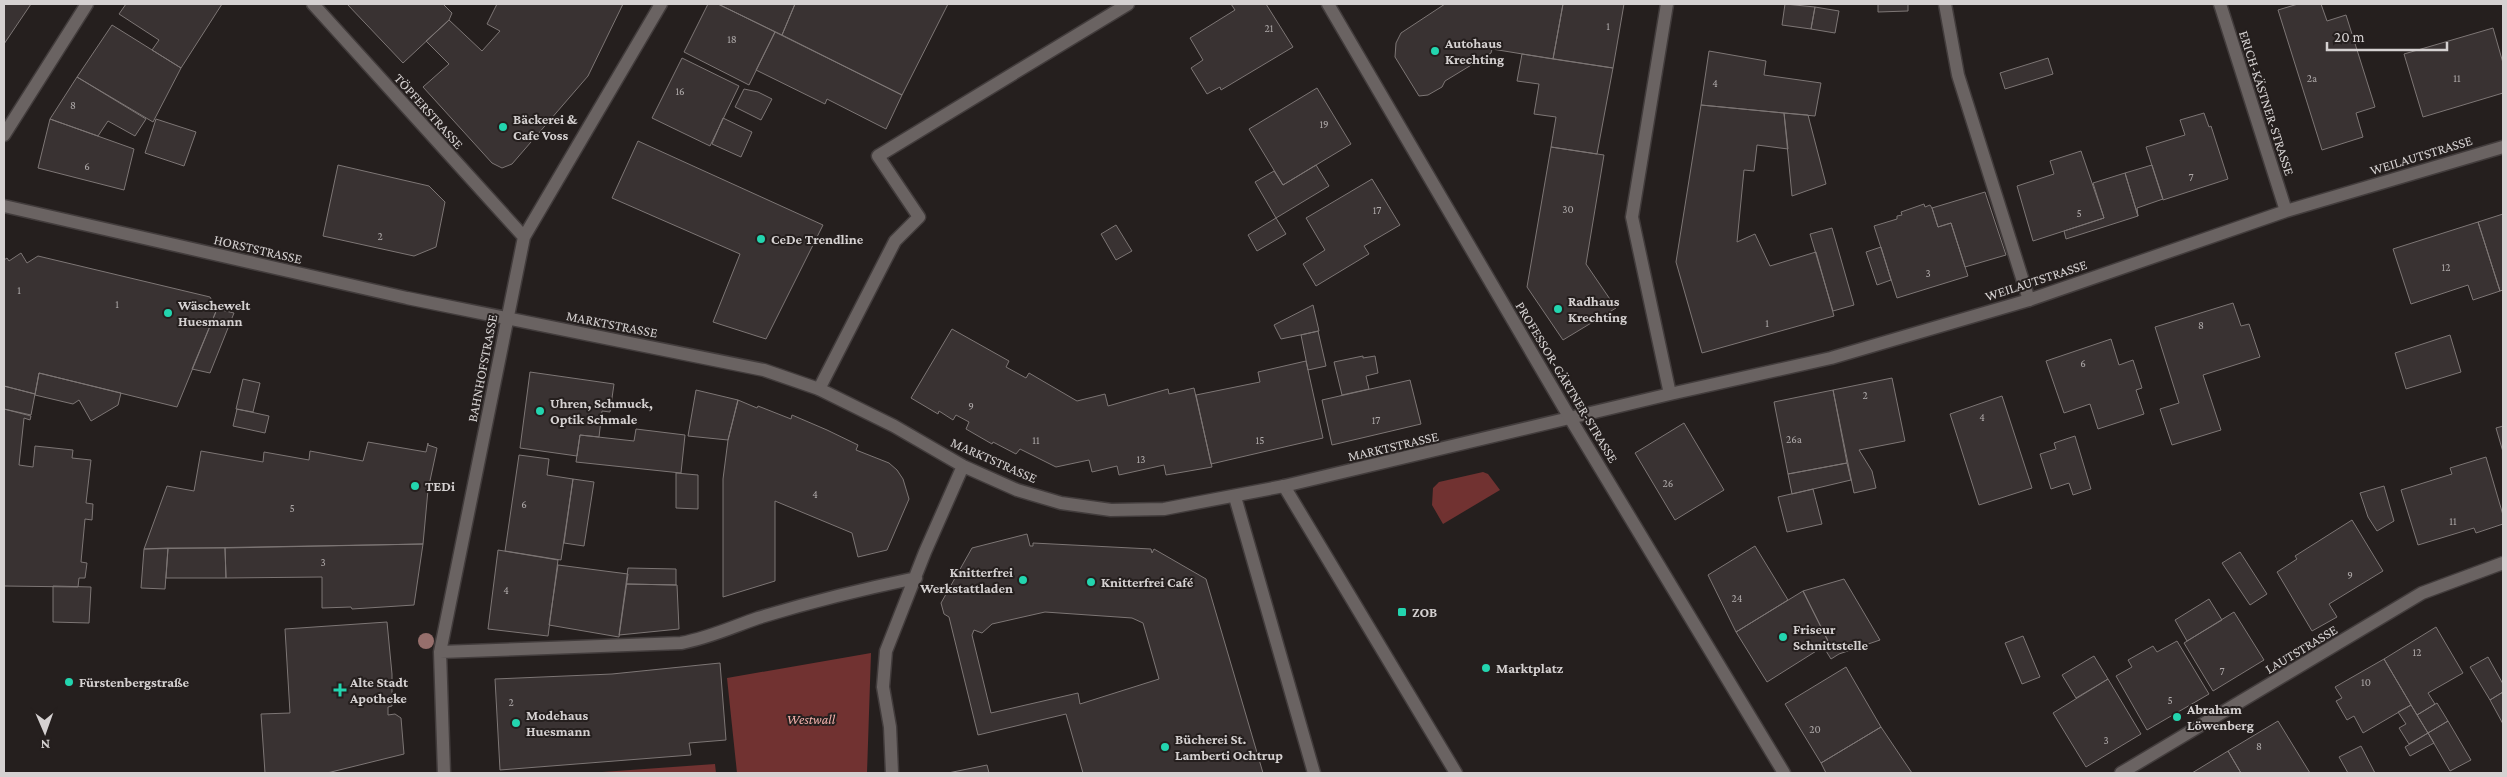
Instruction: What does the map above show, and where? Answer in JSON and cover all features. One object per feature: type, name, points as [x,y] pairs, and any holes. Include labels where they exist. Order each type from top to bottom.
[{"type":"street","points":[[4,135],[87,4]]},
{"type":"street","name":"TÖPFERSTRASSE","points":[[313,4],[404,107],[524,236]]},
{"type":"street","name":"BAHNHOFSTRASSE","points":[[444,773],[440,652],[524,236],[661,4]]},
{"type":"street","points":[[819,389],[895,241],[919,217],[878,156],[1128,4]]},
{"type":"street","name":"PROFESSOR-GÄRTNER-STRASSE","points":[[1328,4],[1570,418],[1784,773]]},
{"type":"street","points":[[1667,4],[1632,217],[1670,394]]},
{"type":"street","points":[[1945,4],[1958,75],[2028,300]]},
{"type":"street","name":"ERICH-KÄSTNER-STRASSE","points":[[2220,4],[2286,211]]},
{"type":"street","name":"WEILAUTSTRASSE","points":[[1570,418],[1831,358],[2028,300],[2286,211],[2503,146]]},
{"type":"street","name":"HORSTSTRASSE","points":[[4,206],[507,319]]},
{"type":"street","name":"MARKTSTRASSE","points":[[507,319],[764,370],[819,389],[894,426],[963,466],[1017,490],[1061,503],[1111,510],[1164,509],[1235,497],[1570,418]]},
{"type":"street","points":[[892,773],[890,727],[883,686],[886,651],[916,578],[924,552],[963,466]]},
{"type":"street","points":[[1284,486],[1456,773]]},
{"type":"street","points":[[1235,497],[1314,773]]},
{"type":"street","name":"LAUTSTRASSE","points":[[2121,773],[2422,593],[2503,563]]},
{"type":"street","points":[[440,652],[681,643],[704,639],[757,619],[847,593],[916,578]]},
{"type":"green space","points":[[1483,472],[1488,474],[1500,490],[1443,524],[1432,505],[1433,488],[1439,482]]},
{"type":"green space","name":"Westwall","points":[[871,653],[867,773],[737,773],[727,678]]},
{"type":"green space","points":[[715,764],[716,773],[588,773]]},
{"type":"building","points":[[4,4],[31,4],[4,44]]},
{"type":"building","points":[[126,4],[222,4],[181,68],[152,50],[159,40],[119,14]]},
{"type":"building","points":[[347,4],[443,4],[452,13],[449,20],[403,63]]},
{"type":"building","points":[[497,4],[623,4],[588,76],[512,164],[502,168],[492,163],[423,87],[449,64],[426,41],[449,20],[482,51],[500,31],[487,24]]},
{"type":"building","points":[[708,4],[718,4],[775,32],[749,85],[684,52]]},
{"type":"building","points":[[718,4],[795,4],[782,35]]},
{"type":"building","points":[[795,4],[948,4],[902,95],[782,35]]},
{"type":"building","points":[[1231,4],[1266,4],[1293,47],[1221,90],[1220,87],[1207,94],[1191,68],[1203,60],[1190,38],[1235,10]]},
{"type":"building","points":[[1445,4],[1563,4],[1553,59],[1492,49],[1491,53],[1445,81],[1442,87],[1428,95],[1419,96],[1395,57],[1396,43],[1401,33]]},
{"type":"building","points":[[1563,4],[1624,4],[1613,68],[1553,59]]},
{"type":"building","points":[[1785,4],[1815,7],[1811,29],[1782,25]]},
{"type":"building","points":[[1878,4],[1908,4],[1908,11],[1878,12]]},
{"type":"building","points":[[2298,4],[2321,4],[2327,21],[2346,15],[2375,107],[2356,113],[2363,137],[2322,150],[2278,10]]},
{"type":"building","points":[[1815,7],[1839,11],[1835,33],[1811,29]]},
{"type":"building","points":[[112,25],[181,68],[153,122],[77,77]]},
{"type":"building","points":[[2493,28],[2503,63],[2503,93],[2423,117],[2404,54]]},
{"type":"building","points":[[775,32],[902,95],[886,129],[827,99],[825,104],[756,70]]},
{"type":"building","points":[[1709,51],[1766,61],[1764,75],[1821,83],[1815,116],[1701,105]]},
{"type":"building","points":[[1522,54],[1613,68],[1597,154],[1551,147],[1556,117],[1534,114],[1539,84],[1517,81]]},
{"type":"building","points":[[682,58],[739,86],[710,146],[652,118]]},
{"type":"building","points":[[2048,58],[2053,74],[2005,89],[2000,73]]},
{"type":"building","points":[[77,77],[146,119],[135,136],[108,121],[98,136],[50,119]]},
{"type":"building","points":[[1317,88],[1351,144],[1283,185],[1249,129]]},
{"type":"building","points":[[744,89],[758,92],[772,99],[761,120],[735,107]]},
{"type":"building","points":[[1701,105],[1784,113],[1788,149],[1757,145],[1754,171],[1744,170],[1737,242],[1755,234],[1770,266],[1816,252],[1834,316],[1702,353],[1676,262]]},
{"type":"building","points":[[1784,113],[1808,115],[1826,184],[1792,196]]},
{"type":"building","points":[[2204,113],[2209,127],[2211,126],[2228,179],[2163,200],[2146,147],[2185,135],[2180,120]]},
{"type":"building","points":[[723,118],[752,132],[741,157],[712,144]]},
{"type":"building","points":[[50,119],[134,149],[124,190],[38,168]]},
{"type":"building","points":[[156,119],[196,132],[184,166],[145,153]]},
{"type":"building","name":"CeDe Trendline","points":[[638,141],[823,225],[766,339],[713,322],[740,254],[612,198]]},
{"type":"building","points":[[1551,147],[1604,155],[1586,264],[1616,308],[1563,340],[1527,287]]},
{"type":"building","points":[[2081,151],[2104,218],[2033,241],[2017,186],[2054,174],[2050,161]]},
{"type":"building","points":[[338,165],[429,186],[445,202],[436,247],[414,256],[323,236]]},
{"type":"building","points":[[1316,165],[1329,186],[1276,218],[1255,182],[1274,171],[1283,185]]},
{"type":"building","points":[[2152,165],[2163,199],[2137,208],[2138,216],[2125,173]]},
{"type":"building","points":[[2125,173],[2138,216],[2066,239],[2064,231],[2104,218],[2093,183]]},
{"type":"building","points":[[1372,179],[1400,225],[1364,246],[1369,254],[1316,286],[1303,264],[1325,250],[1306,218]]},
{"type":"building","points":[[1985,192],[2006,255],[1965,267],[1951,223],[1938,227],[1932,208]]},
{"type":"building","points":[[1924,204],[1925,207],[1930,205],[1932,208],[1938,227],[1951,223],[1968,276],[1897,298],[1874,226],[1897,219],[1897,216],[1902,215],[1901,212]]},
{"type":"building","points":[[2503,214],[2503,290],[2500,291],[2478,222]]},
{"type":"building","points":[[1276,218],[1286,234],[1257,251],[1248,235]]},
{"type":"building","points":[[2478,222],[2500,291],[2473,300],[2468,285],[2411,304],[2393,249]]},
{"type":"building","points":[[1116,225],[1132,251],[1116,260],[1101,234]]},
{"type":"building","points":[[1832,228],[1854,305],[1833,311],[1810,234]]},
{"type":"building","points":[[1881,247],[1891,280],[1877,285],[1866,252]]},
{"type":"building","points":[[21,253],[27,263],[38,256],[210,297],[217,309],[177,407],[39,373],[35,394],[4,386],[4,260],[7,258],[9,261]]},
{"type":"building","points":[[2233,303],[2241,326],[2249,324],[2260,357],[2203,375],[2221,430],[2172,445],[2160,409],[2179,403],[2155,327]]},
{"type":"building","points":[[1313,305],[1319,331],[1281,339],[1274,325]]},
{"type":"building","points":[[217,309],[234,313],[210,373],[192,369]]},
{"type":"building","points":[[952,329],[1009,361],[1006,367],[1026,378],[1029,373],[1077,401],[1105,394],[1108,406],[1168,389],[1169,394],[1194,388],[1212,467],[1166,475],[1164,465],[1119,475],[1117,466],[1092,472],[1089,460],[1056,467],[1020,449],[1016,454],[993,442],[992,444],[966,429],[969,422],[956,415],[953,420],[939,411],[938,414],[911,398]]},
{"type":"building","points":[[1318,331],[1326,366],[1308,370],[1301,335]]},
{"type":"building","points":[[2450,335],[2461,372],[2406,389],[2395,353]]},
{"type":"building","points":[[2111,339],[2119,365],[2133,360],[2142,388],[2136,390],[2144,414],[2098,429],[2090,404],[2064,413],[2046,361]]},
{"type":"building","points":[[1363,356],[1363,358],[1375,356],[1378,373],[1366,376],[1369,389],[1342,395],[1334,362]]},
{"type":"building","points":[[1306,361],[1323,438],[1211,464],[1196,395],[1260,382],[1258,372]]},
{"type":"building","points":[[530,372],[614,384],[610,412],[602,411],[599,437],[580,435],[577,456],[520,448]]},
{"type":"building","points":[[39,373],[121,393],[118,405],[91,421],[79,400],[73,404],[35,395]]},
{"type":"building","points":[[1892,378],[1905,441],[1859,450],[1872,471],[1876,488],[1854,493],[1833,390]]},
{"type":"building","points":[[243,379],[260,383],[253,412],[236,409]]},
{"type":"building","points":[[1410,380],[1421,424],[1332,445],[1322,400]]},
{"type":"building","points":[[4,386],[35,394],[31,415],[4,409]]},
{"type":"building","points":[[696,390],[738,400],[728,440],[688,436]]},
{"type":"building","points":[[1833,390],[1847,463],[1788,474],[1774,402]]},
{"type":"building","points":[[2002,396],[2032,488],[1979,505],[1950,414]]},
{"type":"building","points":[[738,400],[791,419],[792,415],[827,430],[858,445],[856,450],[889,463],[897,470],[903,479],[909,499],[887,550],[858,557],[852,533],[775,501],[775,581],[723,597],[723,479],[728,440]]},
{"type":"building","points":[[4,409],[31,416],[30,420],[24,418],[19,465],[33,467],[35,446],[73,450],[72,458],[91,460],[86,503],[93,504],[92,520],[85,519],[81,562],[87,563],[85,578],[79,578],[78,587],[4,586]]},
{"type":"building","points":[[237,409],[269,416],[265,433],[233,426]]},
{"type":"building","points":[[1684,423],[1724,490],[1675,520],[1635,453]]},
{"type":"building","points":[[2503,426],[2503,452],[2496,428]]},
{"type":"building","points":[[636,429],[685,435],[681,473],[576,462],[580,435],[634,441]]},
{"type":"building","points":[[2075,436],[2091,489],[2073,495],[2069,483],[2051,489],[2040,454],[2056,449],[2054,443]]},
{"type":"building","points":[[368,442],[426,452],[428,443],[428,445],[437,448],[428,490],[423,544],[144,549],[167,486],[194,491],[201,451],[263,462],[264,452],[309,460],[310,451],[363,461]]},
{"type":"building","points":[[519,455],[549,459],[547,475],[573,479],[561,560],[505,551]]},
{"type":"building","points":[[2486,457],[2503,515],[2503,524],[2476,533],[2474,528],[2418,545],[2401,490],[2452,474],[2450,468]]},
{"type":"building","points":[[1847,463],[1851,480],[1792,494],[1788,474]]},
{"type":"building","points":[[676,473],[698,475],[698,509],[676,508]]},
{"type":"building","points":[[573,479],[594,482],[584,546],[564,543]]},
{"type":"building","points":[[2384,486],[2394,521],[2377,531],[2368,517],[2360,493]]},
{"type":"building","points":[[1813,489],[1822,524],[1787,532],[1778,497]]},
{"type":"building","points":[[2352,520],[2383,571],[2329,604],[2337,617],[2312,631],[2277,572],[2297,559],[2295,556]]},
{"type":"building","points":[[1027,534],[1030,546],[1033,546],[1033,543],[1151,549],[1152,553],[1154,549],[1206,579],[1263,773],[1083,773],[1066,714],[978,735],[949,617],[944,614],[941,603],[972,548]],"holes":[[[1045,612],[1132,618],[1143,623],[1159,679],[1080,704],[1078,693],[991,713],[972,635],[974,630],[982,633],[992,624]]]},
{"type":"building","points":[[423,544],[414,605],[352,609],[351,607],[322,608],[322,577],[226,578],[225,548]]},
{"type":"building","points":[[1755,546],[1788,600],[1736,632],[1708,575]]},
{"type":"building","points":[[168,548],[225,548],[226,578],[166,578]]},
{"type":"building","points":[[168,548],[165,589],[141,588],[144,549]]},
{"type":"building","points":[[498,550],[558,560],[548,636],[488,629]]},
{"type":"building","points":[[2240,552],[2267,594],[2250,605],[2222,563]]},
{"type":"building","points":[[558,565],[628,574],[619,637],[549,625]]},
{"type":"building","points":[[628,568],[676,569],[676,585],[626,584]]},
{"type":"building","points":[[1844,579],[1880,640],[1839,654],[1831,659],[1823,646],[1829,643],[1803,591]]},
{"type":"building","points":[[626,584],[677,585],[679,629],[619,635]]},
{"type":"building","points":[[53,586],[91,587],[89,623],[53,622]]},
{"type":"building","name":"Friseur Schnittstelle","points":[[1803,591],[1829,643],[1767,682],[1736,632]]},
{"type":"building","points":[[2209,599],[2222,620],[2187,641],[2175,620]]},
{"type":"building","points":[[2234,612],[2264,660],[2213,691],[2184,643]]},
{"type":"building","name":"Alte Stadt Apotheke","points":[[387,622],[392,674],[392,706],[388,707],[388,715],[395,714],[401,718],[404,754],[327,773],[265,773],[261,714],[290,713],[285,629]]},
{"type":"building","points":[[2436,627],[2463,673],[2428,693],[2435,704],[2417,715],[2384,659]]},
{"type":"building","points":[[2023,636],[2040,677],[2022,684],[2005,643]]},
{"type":"building","points":[[2177,641],[2209,694],[2147,730],[2116,676],[2132,667],[2128,660],[2153,646],[2157,652]]},
{"type":"building","points":[[2094,656],[2108,679],[2076,698],[2062,675]]},
{"type":"building","points":[[2488,657],[2503,684],[2503,692],[2490,700],[2470,667]]},
{"type":"building","points":[[2384,659],[2411,705],[2363,733],[2354,716],[2347,720],[2336,701],[2342,698],[2335,687]]},
{"type":"building","points":[[720,663],[726,740],[689,743],[691,755],[500,770],[495,679],[612,674]]},
{"type":"building","points":[[1846,667],[1881,727],[1821,763],[1785,704]]},
{"type":"building","points":[[2108,679],[2141,734],[2086,767],[2053,713]]},
{"type":"building","points":[[2503,692],[2503,724],[2490,700]]},
{"type":"building","points":[[2437,703],[2448,721],[2428,733],[2417,715]]},
{"type":"building","points":[[2411,705],[2428,733],[2409,744],[2399,728],[2406,724],[2398,712]]},
{"type":"building","points":[[2278,721],[2310,773],[2241,773],[2228,751]]},
{"type":"building","points":[[2448,721],[2471,760],[2450,771],[2428,733]]},
{"type":"building","points":[[1881,727],[1912,773],[1826,773],[1821,763]]},
{"type":"building","points":[[2428,733],[2434,743],[2410,756],[2405,747]]},
{"type":"building","points":[[2361,746],[2375,773],[2348,773],[2339,757]]},
{"type":"building","points":[[2228,751],[2241,773],[2192,773]]},
{"type":"building","points":[[987,765],[989,773],[948,773]]},
{"type":"place","name":"Autohaus Krechting","points":[[1435,51]]},
{"type":"place","name":"Bäckerei & Cafe Voss","points":[[503,127]]},
{"type":"place","name":"CeDe Trendline","points":[[761,239]]},
{"type":"place","name":"Radhaus Krechting","points":[[1558,309]]},
{"type":"place","name":"Wäschewelt Huesmann","points":[[168,313]]},
{"type":"place","name":"Uhren, Schmuck, Optik Schmale","points":[[540,411]]},
{"type":"place","name":"TEDi","points":[[415,486]]},
{"type":"place","name":"Knitterfrei Werkstattladen","points":[[1023,580]]},
{"type":"place","name":"Knitterfrei Café","points":[[1091,582]]},
{"type":"place","name":"ZOB","points":[[1402,612]]},
{"type":"place","name":"Friseur Schnittstelle","points":[[1783,637]]},
{"type":"place","name":"Marktplatz","points":[[1486,668]]},
{"type":"place","name":"Fürstenbergstraße","points":[[69,682]]},
{"type":"place","name":"Alte Stadt Apotheke","points":[[340,690]]},
{"type":"place","name":"Abraham Löwenberg","points":[[2177,717]]},
{"type":"place","name":"Modehaus Huesmann","points":[[516,723]]},
{"type":"place","name":"Bücherei St. Lamberti Ochtrup","points":[[1165,747]]}]
